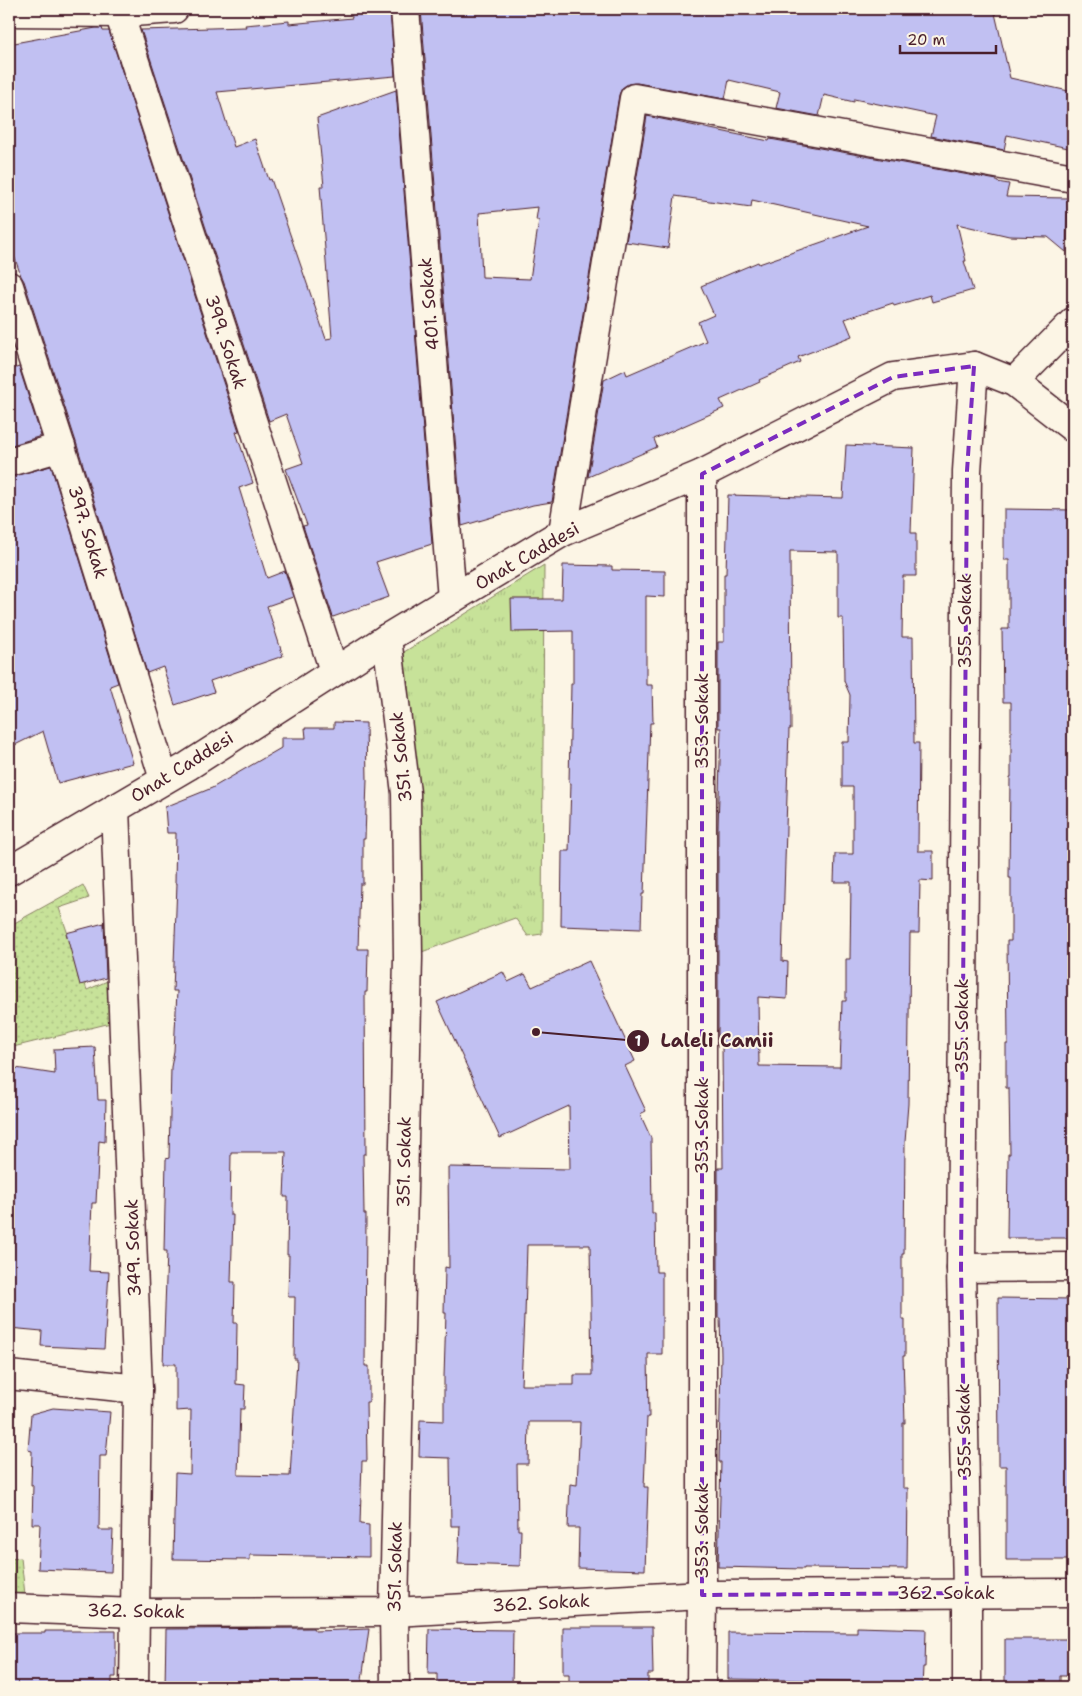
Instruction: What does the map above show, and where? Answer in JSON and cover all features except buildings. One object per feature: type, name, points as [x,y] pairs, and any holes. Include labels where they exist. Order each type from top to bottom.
[{"type":"street","points":[[9,12],[81,11],[119,13],[174,9]]},
{"type":"street","name":"401. Sokak","points":[[405,9],[452,599]]},
{"type":"street","name":"399. Sokak","points":[[119,13],[334,671]]},
{"type":"street","points":[[563,532],[634,98],[1073,178]]},
{"type":"street","name":"397. Sokak","points":[[9,286],[164,779]]},
{"type":"street","points":[[1014,382],[1073,322]]},
{"type":"street","name":"Onat Caddesi","points":[[9,871],[164,779],[387,638],[563,532],[702,474],[893,377],[974,366],[1014,382],[1073,428]]},
{"type":"street","name":"355. Sokak","points":[[967,1687],[961,1268],[966,471],[974,366]]},
{"type":"street","points":[[9,462],[61,447]]},
{"type":"street","name":"353. Sokak","points":[[701,1687],[702,474]]},
{"type":"street","name":"351. Sokak","points":[[387,638],[406,793],[408,957],[394,1612],[395,1687]]},
{"type":"street","name":"349. Sokak","points":[[115,808],[138,1389],[134,1687]]},
{"type":"street","points":[[961,1268],[1073,1267]]},
{"type":"street","points":[[9,1375],[138,1389]]},
{"type":"street","name":"362. Sokak","points":[[9,1608],[136,1613],[394,1612],[702,1594],[1073,1593]]},
{"type":"highlighted area","points":[[974,366],[967,471],[961,1268],[967,1593],[702,1595],[702,474],[893,377]]},
{"type":"green space","points":[[544,565],[542,934],[528,936],[515,918],[408,957],[404,652]]},
{"type":"green space","points":[[83,885],[89,898],[59,908],[87,990],[123,974],[123,1020],[9,1048],[9,926]]},
{"type":"green space","points":[[21,1558],[26,1604],[9,1606],[9,1559]]},
{"type":"place","name":"Laleli Camii","points":[[536,1032]]}]
